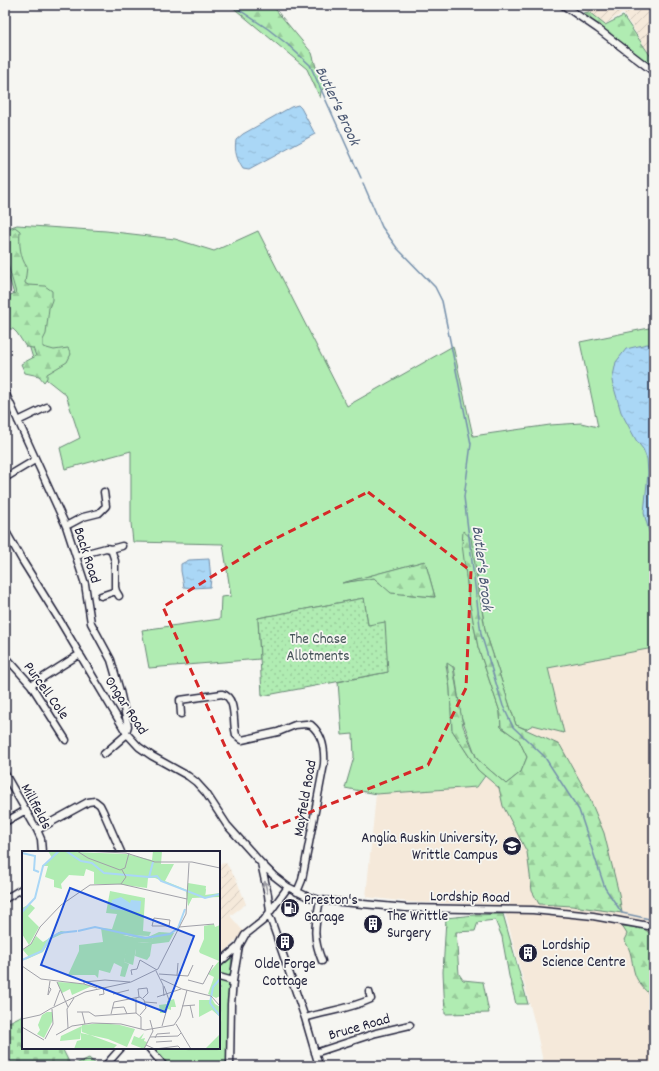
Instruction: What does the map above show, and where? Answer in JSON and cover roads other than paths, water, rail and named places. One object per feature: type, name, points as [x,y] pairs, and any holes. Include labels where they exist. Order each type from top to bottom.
[{"type":"street","points":[[563,5],[598,29],[654,72]]},
{"type":"street","name":"Back Road","points":[[5,392],[66,526],[85,584],[92,627],[108,652],[117,681],[128,726],[126,733]]},
{"type":"street","points":[[18,421],[47,408]]},
{"type":"street","points":[[5,478],[35,460]]},
{"type":"street","points":[[66,526],[82,517],[99,513],[106,506],[104,492]]},
{"type":"street","name":"Ongar Road","points":[[5,530],[7,538],[80,654],[126,733],[146,752],[196,782],[206,793],[227,825],[260,863],[288,887]]},
{"type":"street","points":[[76,556],[106,548],[111,549],[122,546]]},
{"type":"street","points":[[101,596],[118,593],[111,549]]},
{"type":"street","points":[[31,685],[80,654]]},
{"type":"street","name":"Purcell Cole","points":[[5,656],[31,685],[66,740]]},
{"type":"street","name":"Mayfield Road","points":[[181,714],[180,700],[222,694],[230,700],[236,735],[242,740],[278,732],[301,724],[311,725],[320,736],[324,748],[324,764],[302,880],[297,892]]},
{"type":"street","points":[[104,754],[126,733]]},
{"type":"street","name":"Millfields","points":[[5,774],[37,830],[41,839],[42,851]]},
{"type":"street","points":[[37,830],[88,802],[95,802],[100,805],[103,810],[121,851]]},
{"type":"street","points":[[5,822],[26,810]]},
{"type":"street","name":"Ongar Road","points":[[260,863],[268,895],[269,914],[305,1018],[319,1066]]},
{"type":"street","points":[[230,1066],[233,981],[239,946],[245,935],[269,914],[288,887]]},
{"type":"street","name":"Lordship Road","points":[[288,887],[297,892],[320,900],[406,908],[533,910],[593,916],[654,927]]},
{"type":"street","points":[[5,899],[22,891]]},
{"type":"street","points":[[320,900],[315,933],[315,944],[322,961]]},
{"type":"street","points":[[220,962],[230,952],[239,946]]},
{"type":"street","points":[[220,977],[233,981]]},
{"type":"street","points":[[305,1018],[364,1002],[371,999],[369,992]]},
{"type":"street","name":"Bruce Road","points":[[315,1053],[376,1033],[410,1025]]},
{"type":"street","points":[[106,1066],[120,1049]]},
{"type":"street","points":[[150,1049],[164,1066]]},
{"type":"water","points":[[298,105],[315,134],[249,170],[243,169],[236,155],[236,140],[243,134],[291,107]]},
{"type":"water","points":[[647,344],[654,345],[654,550],[644,513],[648,473],[647,459],[643,449],[636,440],[621,412],[612,381],[616,362],[626,349]]},
{"type":"water","points":[[209,559],[211,579],[210,587],[184,587],[181,564],[189,560]]},
{"type":"waterway","name":"Butler's Brook","points":[[232,5],[268,29],[310,65],[361,178]]},
{"type":"waterway","name":"Butler's Brook","points":[[363,183],[382,227],[397,248],[435,287],[442,301],[471,444],[464,497],[481,634],[503,706],[513,727],[544,756],[579,810],[605,888],[622,913],[654,920]]},
{"type":"place","name":"Anglia Ruskin University, Writtle Campus","points":[[512,846]]},
{"type":"place","name":"Preston's Garage","points":[[290,908]]},
{"type":"place","name":"The Writtle Surgery","points":[[373,924]]},
{"type":"place","name":"Olde Forge Cottage","points":[[285,942]]},
{"type":"place","name":"Lordship Science Centre","points":[[528,953]]},
{"type":"park label","name":"The Chase Allotments","points":[[318,646]]}]
